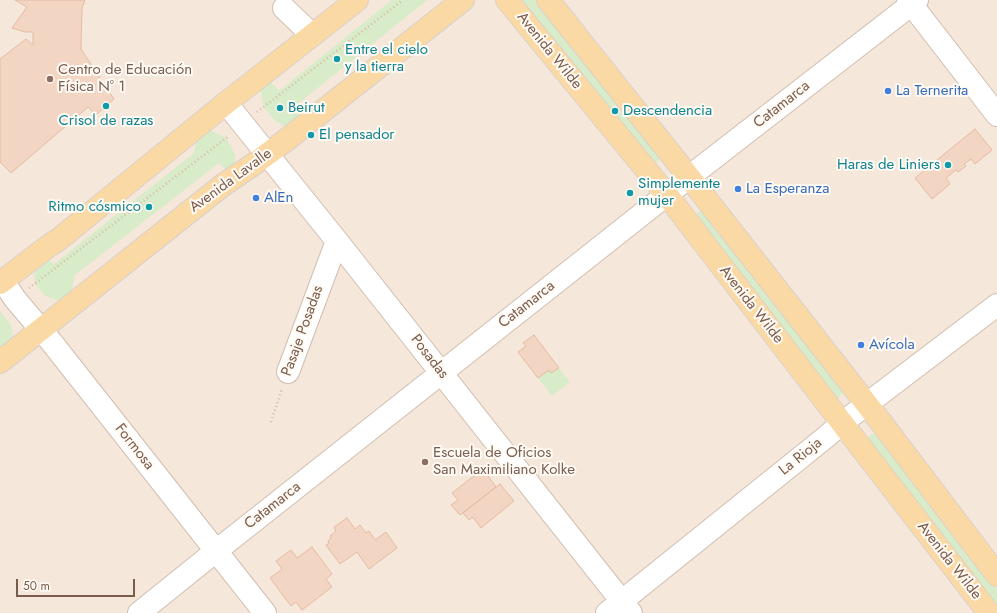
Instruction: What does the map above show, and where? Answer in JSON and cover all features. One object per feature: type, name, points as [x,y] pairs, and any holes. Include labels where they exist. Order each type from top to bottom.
[{"type":"main road","points":[[6,288],[50,245],[226,103],[357,0]]},
{"type":"main road","name":"Avenida Lavalle","points":[[0,362],[223,185],[267,154],[463,0]]},
{"type":"main road","name":"Avenida Wilde","points":[[507,0],[667,195],[989,613]]},
{"type":"main road","name":"Avenida Wilde","points":[[548,0],[867,404],[997,575]]},
{"type":"street","points":[[912,2],[997,115]]},
{"type":"street","name":"Catamarca","points":[[139,613],[912,2]]},
{"type":"street","points":[[284,8],[312,35]]},
{"type":"street","name":"Posadas","points":[[226,103],[441,373],[620,609]]},
{"type":"street","name":"Pasaje Posadas","points":[[288,372],[337,241]]},
{"type":"street","name":"Formosa","points":[[6,288],[41,329],[265,613]]},
{"type":"street","name":"La Rioja","points":[[620,609],[842,423],[997,305]]},
{"type":"path","points":[[6,288],[226,138],[264,106],[403,0]]},
{"type":"path","name":"Pasaje Posadas","points":[[271,422],[288,372]]},
{"type":"shaded area","points":[[0,0],[997,0],[997,613],[0,613]]},
{"type":"green space","points":[[392,0],[427,0],[294,107],[301,120],[289,128],[275,121],[264,107],[260,88],[270,81],[279,91]]},
{"type":"green space","points":[[520,0],[538,0],[661,158],[653,165]]},
{"type":"green space","points":[[208,129],[226,138],[235,154],[235,163],[226,170],[219,163],[75,275],[71,293],[60,301],[45,296],[35,284],[33,265],[45,257],[54,264],[194,153],[197,137]]},
{"type":"green space","points":[[701,210],[843,391],[838,398],[834,398],[695,219],[696,214]]},
{"type":"green space","points":[[0,311],[11,325],[14,341],[0,352]]},
{"type":"green space","points":[[559,368],[570,382],[552,396],[538,378],[549,370],[551,373]]},
{"type":"green space","points":[[872,434],[876,434],[997,589],[997,613],[867,442],[868,438]]},
{"type":"building","name":"Centro de Educación Física Nº 1","points":[[15,0],[85,0],[82,8],[81,49],[114,99],[96,115],[88,107],[11,173],[0,162],[0,59],[26,39],[33,45],[33,32],[25,32],[12,28],[27,7]]},
{"type":"building","name":"Haras de Liniers","points":[[975,129],[992,150],[975,164],[971,159],[964,164],[966,166],[958,172],[956,170],[946,178],[950,184],[932,199],[915,178]]},
{"type":"building","points":[[534,335],[559,368],[551,373],[549,370],[538,378],[518,352],[526,346],[523,343]]},
{"type":"building","points":[[483,469],[496,487],[460,515],[451,505],[458,500],[452,493]]},
{"type":"building","points":[[500,484],[514,501],[481,528],[473,517],[469,520],[463,513]]},
{"type":"building","points":[[347,518],[355,529],[360,525],[366,533],[369,531],[375,540],[386,532],[397,548],[369,569],[357,552],[340,564],[326,545],[329,543],[328,541],[331,538],[330,536],[336,531],[334,527]]},
{"type":"building","points":[[312,547],[332,574],[326,579],[332,587],[302,610],[296,602],[291,606],[270,578],[282,569],[276,561],[291,550],[297,558]]},
{"type":"place","name":"Entre el cielo y la tierra","points":[[337,59]]},
{"type":"place","name":"Centro de Educación Física Nº 1","points":[[50,79]]},
{"type":"place","name":"La Ternerita","points":[[888,91]]},
{"type":"place","name":"Crisol de razas","points":[[106,106]]},
{"type":"place","name":"Beirut","points":[[280,108]]},
{"type":"place","name":"Descendencia","points":[[615,111]]},
{"type":"place","name":"El pensador","points":[[311,135]]},
{"type":"place","name":"Haras de Liniers","points":[[948,165]]},
{"type":"place","name":"La Esperanza","points":[[738,189]]},
{"type":"place","name":"Simplemente mujer","points":[[630,193]]},
{"type":"place","name":"AlEn","points":[[256,198]]},
{"type":"place","name":"Ritmo cósmico","points":[[149,207]]},
{"type":"place","name":"Avícola","points":[[861,345]]},
{"type":"place","name":"Escuela de Oficios San Maximiliano Kolke","points":[[425,462]]}]
